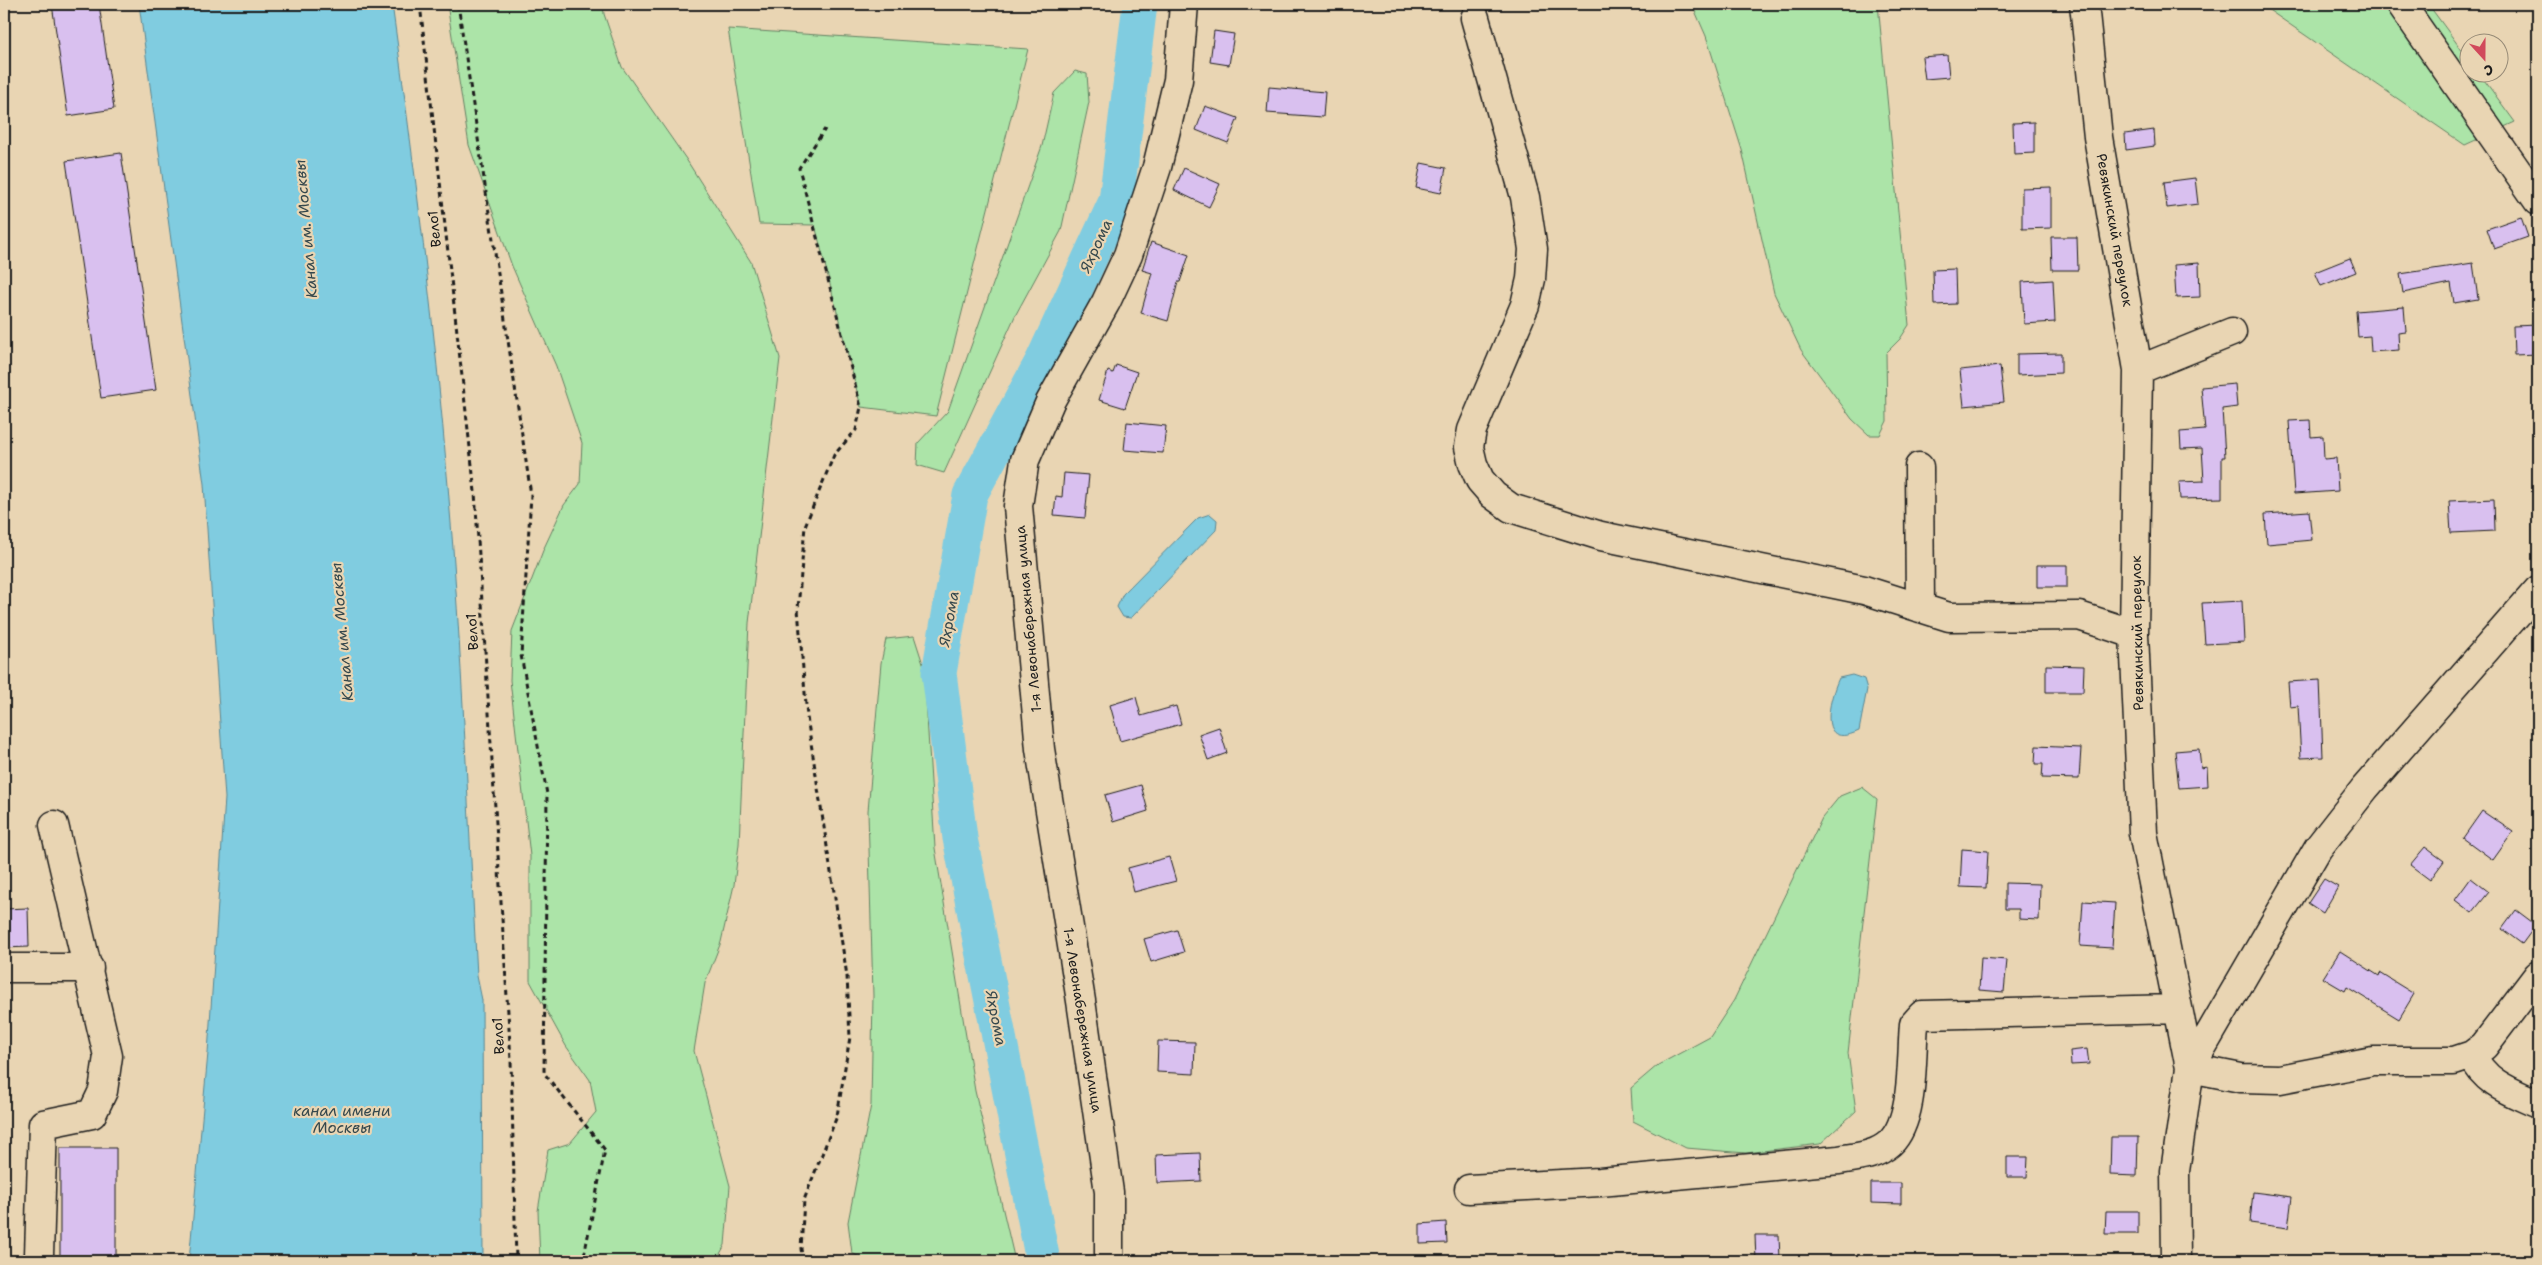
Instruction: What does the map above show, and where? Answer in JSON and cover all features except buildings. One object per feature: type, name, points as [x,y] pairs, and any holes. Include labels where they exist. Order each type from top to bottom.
[{"type":"street","name":"1-я Левонабережная улица","points":[[1109,1261],[1109,1192],[1081,1001],[1040,749],[1018,506],[1025,460],[1050,402],[1106,302],[1128,255],[1157,167],[1178,80],[1184,4]]},
{"type":"street","name":"Ревякинский переулок","points":[[2084,4],[2098,137],[2138,370],[2134,634],[2142,833],[2190,1068],[2175,1171],[2176,1261]]},
{"type":"street","points":[[2401,4],[2538,201]]},
{"type":"street","points":[[1475,18],[1525,197],[1533,249],[1531,279],[1525,305],[1472,430],[1469,447],[1473,464],[1480,480],[1493,495],[1511,508],[1601,536],[1864,590],[1949,617],[2080,616],[2134,634]]},
{"type":"street","points":[[2138,370],[2232,332]]},
{"type":"street","points":[[1919,467],[1920,608]]},
{"type":"street","points":[[2538,590],[2365,788],[2318,848],[2190,1068],[2241,1078],[2280,1079],[2365,1062],[2454,1061],[2472,1055],[2484,1046],[2538,975]]},
{"type":"street","points":[[39,1255],[43,1124],[92,1114],[103,1091],[108,1056],[89,968],[54,825]]},
{"type":"street","points":[[4,968],[89,968]]},
{"type":"street","points":[[1469,1189],[1600,1182],[1868,1156],[1890,1143],[1906,1118],[1914,1024],[1922,1015],[2178,1009]]},
{"type":"street","points":[[2472,1055],[2478,1069],[2494,1084],[2538,1104]]},
{"type":"path","name":"Вело1","points":[[420,4],[475,492],[511,1060],[516,1261]]},
{"type":"path","points":[[458,4],[531,495],[521,655],[546,794],[544,1073],[605,1150],[583,1261]]},
{"type":"path","points":[[803,1261],[801,1249],[804,1200],[837,1116],[850,1037],[847,976],[807,717],[798,609],[805,526],[834,455],[856,430],[861,407],[799,168],[825,129]]},
{"type":"green space","points":[[447,4],[603,4],[604,14],[622,67],[686,159],[751,262],[780,358],[749,623],[739,844],[734,885],[721,942],[705,983],[694,1051],[730,1186],[725,1245],[716,1261],[540,1261],[538,1211],[548,1150],[570,1143],[596,1112],[590,1080],[566,1046],[530,981],[530,856],[510,680],[512,631],[544,548],[564,505],[580,484],[582,443],[556,366],[512,266],[469,145]]},
{"type":"green space","points":[[1692,4],[1878,4],[1909,325],[1900,339],[1886,353],[1887,421],[1880,435],[1869,435],[1852,419],[1801,350],[1774,293],[1742,150],[1706,36]]},
{"type":"green space","points":[[2260,4],[2428,4],[2460,48],[2460,82],[2486,82],[2515,122],[2465,145]]},
{"type":"green space","points":[[728,29],[1028,49],[936,416],[861,407],[815,225],[759,224]]},
{"type":"green space","points":[[1075,71],[1087,74],[1089,102],[1061,231],[1015,316],[944,473],[917,465],[918,443],[948,411],[1042,146],[1054,93]]},
{"type":"green space","points":[[914,636],[924,667],[935,848],[975,1091],[1015,1261],[866,1261],[852,1253],[848,1222],[871,1105],[873,996],[868,811],[881,663],[886,639]]},
{"type":"green space","points":[[1862,787],[1877,799],[1848,1053],[1856,1111],[1820,1144],[1746,1153],[1686,1148],[1633,1121],[1631,1088],[1658,1065],[1710,1037],[1734,1000],[1822,818],[1840,796]]},
{"type":"water","name":"канал имени Москвы","points":[[139,4],[392,4],[430,305],[453,547],[477,976],[482,1000],[483,1261],[189,1261],[208,1053],[225,798],[204,484]]},
{"type":"water","points":[[1210,514],[1217,520],[1216,530],[1131,618],[1123,617],[1117,607],[1123,594],[1198,518]]},
{"type":"water","points":[[1852,675],[1864,679],[1867,689],[1859,731],[1845,735],[1836,734],[1831,729],[1829,720],[1832,698],[1839,678]]},
{"type":"waterway","name":"Яхрома","points":[[1043,1261],[960,838],[939,673],[970,495],[1043,360],[1116,201],[1140,4]]},
{"type":"water label","name":"Канал им. Москвы","points":[[306,229]]},
{"type":"water label","name":"Канал им. Москвы","points":[[342,632]]}]
